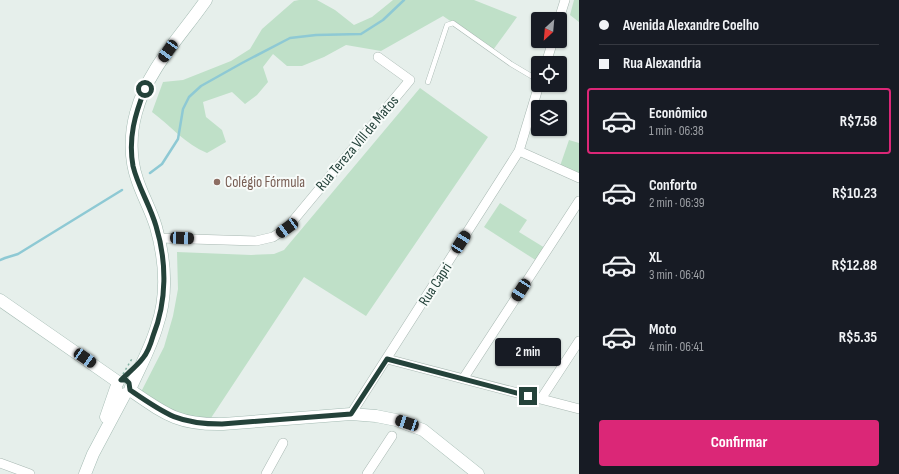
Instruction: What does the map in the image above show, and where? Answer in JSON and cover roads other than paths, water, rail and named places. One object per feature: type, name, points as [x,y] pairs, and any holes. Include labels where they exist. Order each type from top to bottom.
[{"type":"main road","points":[[84,474],[124,386],[144,358],[158,325],[162,305],[164,272],[159,238],[148,205],[137,180],[133,165],[133,130],[136,112],[145,89],[162,60],[206,0]]},
{"type":"main road","points":[[0,300],[161,411],[175,418],[204,425],[351,414],[376,416],[410,424],[423,430],[478,474]]},
{"type":"street","points":[[561,12],[565,0]]},
{"type":"street","name":"Rua Tereza Vill de Matos","points":[[159,238],[256,241],[273,237],[287,228],[410,80],[378,57]]},
{"type":"street","name":"Rua Capri","points":[[351,414],[519,151],[537,92]]},
{"type":"street","points":[[519,151],[579,178]]},
{"type":"street","points":[[463,379],[579,201]]},
{"type":"street","points":[[541,399],[579,341]]},
{"type":"street","points":[[387,359],[579,409]]},
{"type":"street","points":[[367,474],[392,436]]},
{"type":"street","points":[[266,474],[283,443]]},
{"type":"street","points":[[0,463],[30,474]]},
{"type":"lane","points":[[428,82],[447,25],[449,24],[452,24],[531,76]]},
{"type":"waterway","points":[[150,173],[162,164],[178,139],[183,109],[189,97],[201,86],[290,38],[316,35],[361,34],[383,20],[404,0]]},
{"type":"waterway","points":[[0,260],[18,254],[122,190]]},
{"type":"place","name":"Colégio Fórmula","points":[[217,182]]}]
